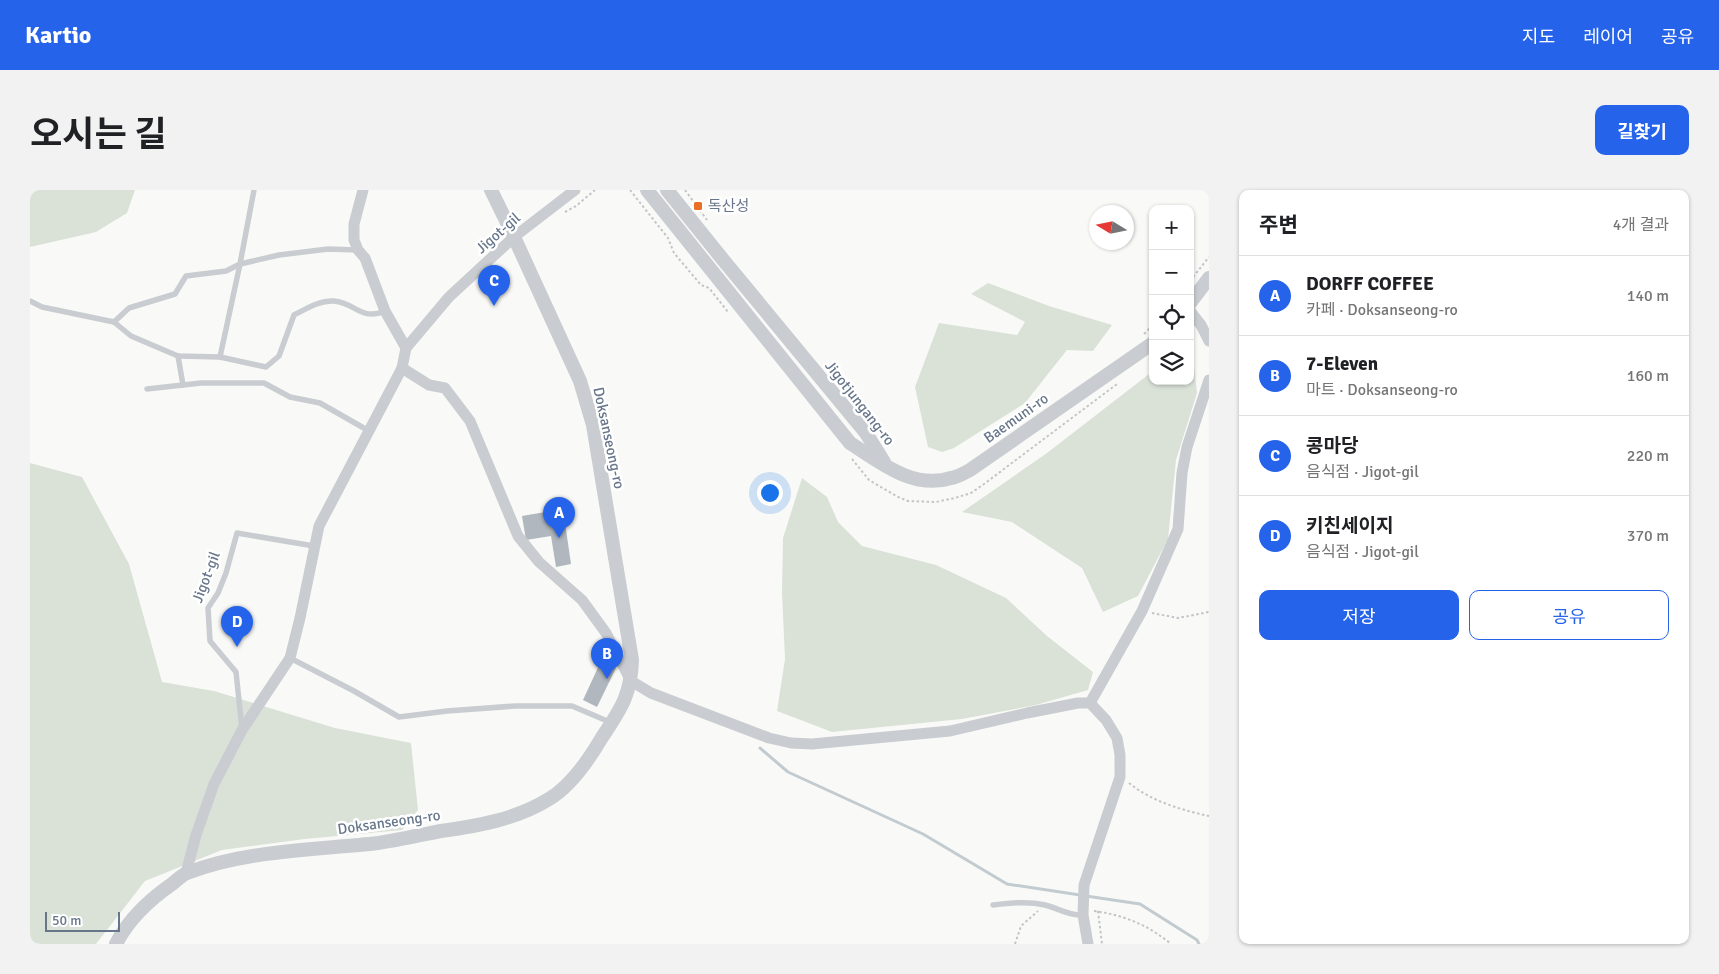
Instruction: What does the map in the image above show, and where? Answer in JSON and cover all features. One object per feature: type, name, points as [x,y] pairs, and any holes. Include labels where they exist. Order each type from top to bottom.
[{"type":"street","points":[[363,190],[354,224],[354,240],[358,250],[365,258],[384,311],[406,348]]},
{"type":"street","name":"Doksanseong-ro","points":[[116,944],[135,916],[152,898],[186,873],[236,860],[311,848],[379,842],[462,828],[521,813],[551,798],[569,782],[591,756],[627,696],[632,680],[632,660],[593,425],[580,381],[491,190]]},
{"type":"street","name":"Jigot-gil","points":[[186,873],[196,835],[214,784],[242,730],[290,658],[319,526],[402,368],[406,348],[449,297],[514,237],[575,190]]},
{"type":"street","name":"Jigotjungang-ro","points":[[647,190],[850,443],[887,467]]},
{"type":"street","name":"Jigotjungang-ro","points":[[667,190],[866,433],[887,467]]},
{"type":"street","points":[[1194,298],[1209,278]]},
{"type":"street","points":[[1194,316],[1201,324],[1209,341]]},
{"type":"street","name":"Baemuni-ro","points":[[887,467],[910,478],[931,481],[951,479],[970,470],[1148,339]]},
{"type":"street","points":[[402,368],[429,385],[445,388],[470,421],[518,536],[539,562],[582,600],[606,634],[632,680],[652,693],[769,738],[805,744],[950,731],[1078,703],[1090,703],[1106,720],[1118,738],[1120,777],[1084,885],[1083,909],[1088,944]]},
{"type":"street","points":[[1090,703],[1142,611],[1178,529],[1182,473],[1187,447],[1209,380]]},
{"type":"lane","points":[[220,358],[254,190]]},
{"type":"lane","points":[[114,322],[129,308],[174,294],[186,276],[226,271],[240,264],[279,255],[328,249],[358,250]]},
{"type":"lane","points":[[30,301],[42,307],[114,322],[131,336],[178,356],[220,358],[266,368],[279,356],[294,315],[313,305],[332,301],[348,304],[360,312],[374,315],[384,311]]},
{"type":"lane","points":[[178,356],[183,385]]},
{"type":"lane","points":[[147,389],[201,383],[264,382],[290,397],[320,403],[369,431]]},
{"type":"lane","name":"Jigot-gil","points":[[242,730],[236,672],[210,641],[208,608],[218,593],[226,573],[237,533],[314,546]]},
{"type":"lane","points":[[290,658],[399,717],[516,706],[572,706],[612,723]]},
{"type":"lane","points":[[993,905],[1020,902],[1044,905],[1075,916],[1083,909]]},
{"type":"path","points":[[630,190],[668,238],[674,253],[701,284],[709,288],[728,311]]},
{"type":"path","points":[[1194,276],[1209,257]]},
{"type":"path","points":[[850,457],[870,480],[908,501],[936,502],[955,498],[971,493],[984,484],[1122,380]]},
{"type":"path","points":[[1142,611],[1178,618],[1209,612]]},
{"type":"path","points":[[1120,777],[1141,793],[1186,811],[1209,816]]},
{"type":"path","points":[[1015,944],[1021,926],[1044,905]]},
{"type":"path","points":[[1083,909],[1136,920],[1158,933],[1171,944]]},
{"type":"path","points":[[1098,911],[1102,944]]},
{"type":"shaded area","points":[[30,190],[135,190],[127,213],[96,232],[30,247]]},
{"type":"shaded area","points":[[988,283],[1049,306],[1112,325],[1093,351],[1067,350],[1025,403],[954,448],[942,452],[928,447],[915,387],[939,323],[1017,335],[1025,322],[971,294]]},
{"type":"shaded area","points":[[1194,366],[1197,393],[1176,460],[1168,539],[1138,596],[1103,612],[1082,568],[1012,522],[962,512],[1047,453],[1149,374],[1149,385],[1194,385]]},
{"type":"shaded area","points":[[30,463],[82,477],[129,564],[162,682],[214,691],[335,728],[411,743],[418,810],[402,830],[305,839],[222,850],[145,881],[96,944],[30,944]]},
{"type":"shaded area","points":[[802,478],[827,497],[838,522],[862,546],[936,565],[1006,598],[1047,636],[1093,672],[1088,690],[1036,705],[962,719],[832,732],[777,711],[785,659],[782,593],[783,538]]},
{"type":"building","points":[[563,509],[571,564],[556,567],[551,536],[526,540],[522,516]]},
{"type":"building","points":[[601,661],[616,668],[597,707],[583,700]]},
{"type":"waterway","points":[[760,748],[788,772],[923,834],[1007,884],[1080,895]]},
{"type":"waterway","points":[[1086,896],[1140,904],[1197,940],[1199,944]]},
{"type":"place","name":"독산성","points":[[698,206]]},
{"type":"place","name":"콩마당","points":[[494,306]]},
{"type":"place","name":"DORFF COFFEE","points":[[559,538]]},
{"type":"place","name":"키친세이지","points":[[237,647]]},
{"type":"place","name":"7-Eleven","points":[[607,679]]}]
